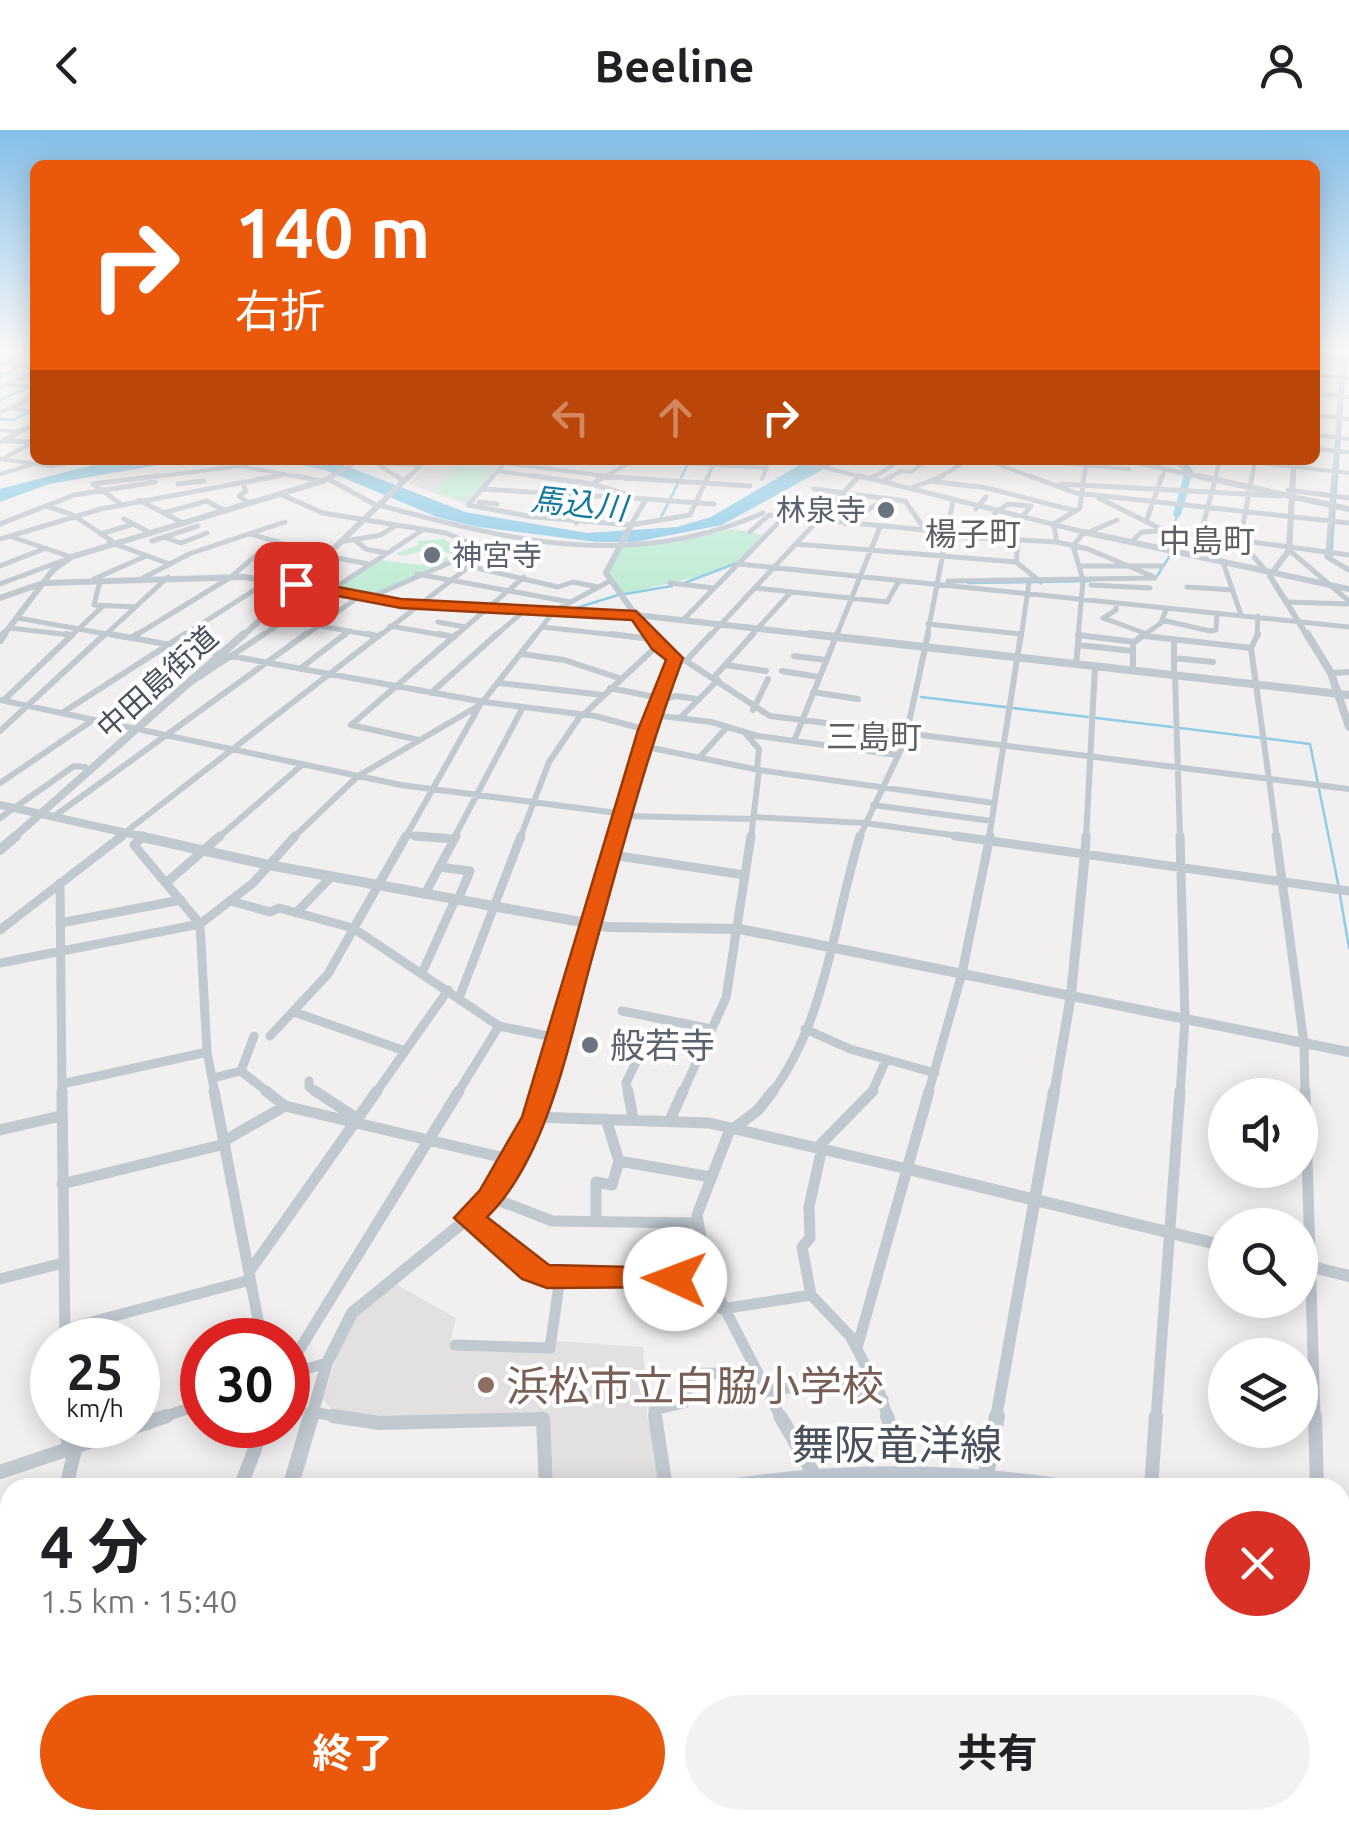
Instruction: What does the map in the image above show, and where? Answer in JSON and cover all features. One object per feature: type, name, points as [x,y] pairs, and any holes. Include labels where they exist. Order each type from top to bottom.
[{"type":"main road","name":"舞阪竜洋線","points":[[955,1478],[999,1478]]},
{"type":"street","points":[[1,436],[30,441]]},
{"type":"street","points":[[1342,438],[1327,557],[1349,570]]},
{"type":"street","points":[[1,459],[30,445]]},
{"type":"street","points":[[1320,449],[1349,452]]},
{"type":"street","points":[[20,450],[30,451]]},
{"type":"street","points":[[1,459],[30,462]]},
{"type":"street","points":[[0,474],[34,465]]},
{"type":"street","points":[[0,584],[110,542],[327,480],[354,465]]},
{"type":"street","points":[[379,465],[400,482]]},
{"type":"street","name":"中田島街道","points":[[0,850],[85,767],[190,683],[418,465]]},
{"type":"street","name":"中田島街道","points":[[400,482],[418,465]]},
{"type":"street","points":[[503,465],[468,505],[576,523],[630,526],[690,516],[713,465]]},
{"type":"street","points":[[526,465],[605,477],[750,486]]},
{"type":"street","points":[[533,517],[625,465]]},
{"type":"street","points":[[740,465],[767,468]]},
{"type":"street","points":[[762,479],[768,465]]},
{"type":"street","points":[[816,465],[995,513],[1349,589]]},
{"type":"street","points":[[870,479],[892,465]]},
{"type":"street","points":[[882,482],[901,470],[911,472],[920,465]]},
{"type":"street","points":[[926,530],[903,494],[963,465]]},
{"type":"street","points":[[999,465],[1082,494],[1349,523]]},
{"type":"street","points":[[1034,478],[1037,465]]},
{"type":"street","points":[[1053,526],[1076,511],[1086,465]]},
{"type":"street","points":[[1112,497],[1129,465]]},
{"type":"street","points":[[1142,465],[1250,491]]},
{"type":"street","points":[[1180,465],[1190,474]]},
{"type":"street","points":[[1219,465],[1198,544],[1224,562],[1242,615]]},
{"type":"street","points":[[1253,465],[1242,542],[1269,572],[1332,672],[1344,695],[1349,723]]},
{"type":"street","points":[[1269,572],[1288,549],[1288,493],[1293,465]]},
{"type":"street","points":[[1298,465],[1349,474]]},
{"type":"street","points":[[0,524],[43,505],[99,489],[240,466],[327,480],[378,504],[438,522],[540,540],[619,546],[702,536],[763,513]]},
{"type":"street","points":[[1146,522],[1166,469]]},
{"type":"street","points":[[498,471],[582,482],[646,500]]},
{"type":"street","points":[[181,492],[177,476],[215,472]]},
{"type":"street","points":[[0,539],[72,515],[286,474]]},
{"type":"street","points":[[582,482],[596,475]]},
{"type":"street","points":[[676,663],[686,661],[859,476]]},
{"type":"street","points":[[153,478],[166,495]]},
{"type":"street","points":[[178,484],[204,480]]},
{"type":"street","points":[[930,481],[966,485],[1076,511]]},
{"type":"street","points":[[243,482],[246,491],[240,496],[249,503]]},
{"type":"street","points":[[1047,483],[1349,498]]},
{"type":"street","points":[[816,1478],[722,1309],[710,1280],[697,1224],[729,1132],[738,1128],[788,1070],[805,1029],[864,823],[908,734],[946,534],[954,502],[966,485]]},
{"type":"street","points":[[814,488],[905,501]]},
{"type":"street","points":[[99,489],[121,504]]},
{"type":"street","points":[[194,490],[196,505]]},
{"type":"street","points":[[482,490],[714,504]]},
{"type":"street","points":[[1288,493],[1349,510]]},
{"type":"street","points":[[0,930],[488,551],[446,533],[323,513],[280,494]]},
{"type":"street","points":[[1098,496],[1163,530]]},
{"type":"street","points":[[976,508],[986,497]]},
{"type":"street","points":[[566,499],[588,504],[576,523]]},
{"type":"street","points":[[845,524],[884,499]]},
{"type":"street","points":[[140,500],[226,540]]},
{"type":"street","points":[[646,500],[606,570],[655,643],[676,663]]},
{"type":"street","points":[[163,513],[206,501],[224,510]]},
{"type":"street","points":[[472,501],[497,504]]},
{"type":"street","points":[[684,620],[796,502],[830,507]]},
{"type":"street","points":[[995,513],[1008,504],[1031,506],[1010,522],[1018,542],[1016,562]]},
{"type":"street","points":[[43,505],[72,515],[110,542],[167,564]]},
{"type":"street","points":[[750,532],[769,515],[1018,542],[1057,542],[1155,578]]},
{"type":"street","points":[[124,520],[147,531]]},
{"type":"street","points":[[1073,546],[1085,532],[1117,520]]},
{"type":"street","name":"中田島街道","points":[[320,557],[360,521]]},
{"type":"street","points":[[143,578],[226,540],[285,522]]},
{"type":"street","points":[[190,683],[438,522]]},
{"type":"street","points":[[101,534],[134,524]]},
{"type":"street","points":[[340,542],[382,534],[396,525]]},
{"type":"street","points":[[152,541],[198,526]]},
{"type":"street","points":[[1053,526],[1057,542]]},
{"type":"street","points":[[794,740],[880,527]]},
{"type":"street","points":[[738,530],[768,534]]},
{"type":"street","points":[[1130,542],[1142,532],[1163,530],[1349,555]]},
{"type":"street","points":[[162,537],[181,543],[207,533]]},
{"type":"street","points":[[248,533],[320,557],[369,564]]},
{"type":"street","points":[[10,536],[69,558]]},
{"type":"street","points":[[354,540],[366,549],[386,553]]},
{"type":"street","points":[[132,637],[231,577],[262,551],[281,544]]},
{"type":"street","points":[[796,544],[1016,562],[1041,582]]},
{"type":"street","points":[[1073,546],[1082,566],[1083,582],[1076,665]]},
{"type":"street","points":[[0,567],[46,548]]},
{"type":"street","points":[[1288,549],[1349,602]]},
{"type":"street","points":[[1141,606],[1167,550]]},
{"type":"street","points":[[97,581],[146,556]]},
{"type":"street","points":[[62,713],[272,580],[320,557]]},
{"type":"street","points":[[0,640],[6,628],[69,558]]},
{"type":"street","points":[[372,598],[417,574],[458,559]]},
{"type":"street","points":[[739,564],[899,581],[1083,582],[1155,578]]},
{"type":"street","points":[[468,566],[558,588],[574,582],[598,587]]},
{"type":"street","points":[[1082,566],[1162,566]]},
{"type":"street","points":[[0,567],[23,576]]},
{"type":"street","points":[[774,567],[822,575],[936,582],[1081,601],[1349,626]]},
{"type":"street","points":[[417,574],[570,602]]},
{"type":"street","points":[[812,594],[822,575]]},
{"type":"street","points":[[0,732],[168,577]]},
{"type":"street","points":[[0,598],[44,583],[231,577],[418,604],[636,615],[1344,695]]},
{"type":"street","points":[[419,740],[351,724],[524,577]]},
{"type":"street","points":[[97,581],[94,605],[136,607]]},
{"type":"street","points":[[270,1036],[328,974],[482,704],[554,611],[610,581]]},
{"type":"street","points":[[755,588],[891,602],[899,581]]},
{"type":"street","points":[[857,1348],[962,973],[989,840],[1029,582]]},
{"type":"street","points":[[1083,582],[1150,588]]},
{"type":"street","points":[[670,583],[714,588]]},
{"type":"street","points":[[1186,588],[1233,590]]},
{"type":"street","points":[[681,716],[791,592]]},
{"type":"street","points":[[56,815],[361,596]]},
{"type":"street","points":[[1286,602],[1349,602]]},
{"type":"street","points":[[1116,604],[1116,610],[1103,618],[1146,635],[1251,648]]},
{"type":"street","points":[[2,700],[103,606]]},
{"type":"street","points":[[431,693],[526,609]]},
{"type":"street","points":[[1132,671],[1136,642],[1162,620],[1166,610]]},
{"type":"street","points":[[1162,620],[1210,631],[1216,630],[1218,613]]},
{"type":"street","points":[[1258,616],[1260,631],[1251,648],[1286,882],[1304,1043],[1305,1208]]},
{"type":"street","points":[[18,618],[482,704],[582,715],[647,730]]},
{"type":"street","points":[[438,622],[465,627]]},
{"type":"street","points":[[928,624],[1020,634]]},
{"type":"street","points":[[320,626],[376,636]]},
{"type":"street","points":[[390,626],[454,637]]},
{"type":"street","points":[[542,627],[655,643]]},
{"type":"street","points":[[6,628],[70,636]]},
{"type":"street","points":[[301,668],[350,632]]},
{"type":"street","points":[[1078,635],[1136,642]]},
{"type":"street","points":[[1152,1478],[1185,1019],[1184,868],[1174,639]]},
{"type":"street","points":[[459,998],[549,762],[582,715],[655,643]]},
{"type":"street","points":[[1078,644],[1133,651]]},
{"type":"street","points":[[326,650],[354,654]]},
{"type":"street","name":"中田島街道","points":[[0,841],[39,812],[220,653]]},
{"type":"street","points":[[522,654],[564,660],[619,678]]},
{"type":"street","points":[[794,656],[826,660]]},
{"type":"street","points":[[1174,658],[1212,662]]},
{"type":"street","points":[[686,661],[716,678],[753,710],[802,720],[1349,789]]},
{"type":"street","points":[[546,1478],[544,1420],[380,1423],[310,1412],[352,1313],[368,1295],[490,1197],[535,1117],[642,746],[676,663]]},
{"type":"street","points":[[726,665],[767,675],[753,710]]},
{"type":"street","points":[[986,1476],[1070,996],[1085,854],[1095,667]]},
{"type":"street","points":[[782,672],[820,676]]},
{"type":"street","points":[[1332,672],[1349,672]]},
{"type":"street","points":[[499,683],[603,695]]},
{"type":"street","points":[[610,688],[660,699],[697,699]]},
{"type":"street","points":[[813,692],[858,699]]},
{"type":"street","points":[[2,700],[358,776],[475,795],[624,815],[864,823],[1349,891]]},
{"type":"street","points":[[0,963],[200,924],[231,901],[318,810],[358,776],[482,704]]},
{"type":"street","points":[[425,894],[523,707]]},
{"type":"street","points":[[653,715],[681,716],[743,732],[898,754]]},
{"type":"street","points":[[0,783],[93,720]]},
{"type":"street","points":[[700,758],[727,727]]},
{"type":"street","points":[[670,1120],[726,998],[740,929],[760,749],[743,732]]},
{"type":"street","points":[[642,746],[758,770],[994,802]]},
{"type":"street","points":[[166,884],[303,764]]},
{"type":"street","points":[[0,818],[74,766],[85,767]]},
{"type":"street","points":[[874,804],[992,821]]},
{"type":"street","points":[[0,806],[56,815],[269,865],[590,924],[740,929],[1349,1052]]},
{"type":"street","points":[[407,835],[453,839]]},
{"type":"street","points":[[143,836],[134,845],[200,924],[206,1052],[258,1318]]},
{"type":"street","points":[[612,855],[745,875]]},
{"type":"street","points":[[422,973],[470,872],[439,867]]},
{"type":"street","points":[[296,913],[331,877]]},
{"type":"street","points":[[60,883],[65,1318]]},
{"type":"street","points":[[60,922],[181,900]]},
{"type":"street","points":[[231,901],[270,912],[280,908],[353,928],[499,1026],[558,1038]]},
{"type":"street","points":[[116,1318],[250,1276],[448,990]]},
{"type":"street","points":[[622,1011],[712,1030]]},
{"type":"street","points":[[294,1012],[404,1052]]},
{"type":"street","points":[[310,1335],[499,1026]]},
{"type":"street","points":[[805,1029],[886,1060],[934,1073]]},
{"type":"street","points":[[241,1071],[254,1036]]},
{"type":"street","points":[[62,1084],[206,1052]]},
{"type":"street","points":[[633,1118],[626,1082],[640,1054]]},
{"type":"street","points":[[886,1060],[873,1092],[820,1148],[809,1206],[810,1238],[802,1247],[811,1295],[857,1348],[882,1399],[907,1478]]},
{"type":"street","points":[[213,1078],[241,1071]]},
{"type":"street","points":[[241,1071],[284,1106],[513,1160]]},
{"type":"street","points":[[309,1081],[309,1086],[357,1121]]},
{"type":"street","points":[[62,1184],[225,1143],[284,1106]]},
{"type":"street","points":[[0,1130],[60,1116]]},
{"type":"street","points":[[535,1117],[670,1120],[738,1128],[1208,1242]]},
{"type":"street","points":[[596,1221],[596,1182],[612,1185],[619,1162],[606,1119]]},
{"type":"street","points":[[619,1162],[712,1177]]},
{"type":"street","points":[[490,1197],[543,1220],[697,1224]]},
{"type":"street","points":[[468,1218],[532,1271],[560,1278],[710,1280]]},
{"type":"street","points":[[0,1279],[63,1263]]},
{"type":"street","points":[[1318,1268],[1349,1276]]},
{"type":"street","points":[[455,1345],[550,1348],[560,1278]]},
{"type":"street","points":[[722,1309],[811,1295]]},
{"type":"street","points":[[1308,1318],[1316,1478]]},
{"type":"street","points":[[310,1367],[328,1363]]},
{"type":"street","points":[[664,1478],[654,1410],[684,1403],[691,1373],[757,1374]]},
{"type":"street","points":[[768,1390],[827,1384],[882,1399]]},
{"type":"street","points":[[0,1472],[69,1448]]},
{"type":"street","points":[[67,1478],[72,1448]]},
{"type":"street","points":[[244,1478],[255,1448]]},
{"type":"street","points":[[293,1478],[301,1448]]},
{"type":"shaded area","points":[[426,465],[499,465],[465,504],[409,484]]},
{"type":"shaded area","name":"浜松市立白脇小学校","points":[[394,1283],[456,1318],[449,1347],[551,1351],[556,1341],[643,1347],[647,1415],[660,1478],[549,1478],[548,1415],[436,1421],[333,1411],[323,1399],[345,1333],[358,1313]]},
{"type":"green space","points":[[455,467],[494,469],[466,501],[434,493]]},
{"type":"green space","points":[[733,529],[764,535],[736,564],[717,572],[623,594],[609,571],[623,547],[677,542]]},
{"type":"green space","points":[[444,539],[464,553],[371,596],[334,589],[381,560],[420,565],[455,555],[435,549],[400,556],[396,553],[419,545],[417,541]]},
{"type":"water","points":[[93,465],[158,465],[49,484],[0,502],[0,489]]},
{"type":"water","points":[[302,465],[344,465],[465,512],[587,533],[677,527],[711,517],[799,465],[831,465],[722,525],[635,542],[597,542],[478,527],[437,517],[325,470]]},
{"type":"waterway","points":[[1331,558],[1340,432]]},
{"type":"waterway","points":[[661,517],[687,465]]},
{"type":"waterway","points":[[1177,515],[1189,470],[1183,465]]},
{"type":"waterway","points":[[1169,547],[1177,515]]},
{"type":"waterway","points":[[1157,576],[1169,557]]},
{"type":"waterway","points":[[684,583],[737,563]]},
{"type":"waterway","points":[[968,583],[1090,581]]},
{"type":"waterway","points":[[625,594],[672,586]]},
{"type":"waterway","points":[[573,609],[618,595]]},
{"type":"waterway","points":[[921,697],[1088,717]]},
{"type":"waterway","points":[[1096,718],[1172,727]]},
{"type":"waterway","points":[[1180,728],[1310,744],[1339,888]]},
{"type":"waterway","points":[[1340,895],[1349,948]]},
{"type":"place","name":"林泉寺","points":[[886,510]]},
{"type":"place","name":"神宮寺","points":[[432,555]]},
{"type":"place","name":"般若寺","points":[[590,1045]]},
{"type":"place","name":"浜松市立白脇小学校","points":[[486,1385]]},
{"type":"district","name":"楊子町","points":[[973,533]]},
{"type":"district","name":"中島町","points":[[1207,540]]},
{"type":"district","name":"三島町","points":[[874,736]]},
{"type":"route","points":[[296,584],[401,604],[636,615],[657,646],[675,658],[647,730],[535,1117],[490,1197],[468,1218],[532,1271],[547,1277],[675,1279]]},
{"type":"water label","name":"馬込川","points":[[579,503]]}]
